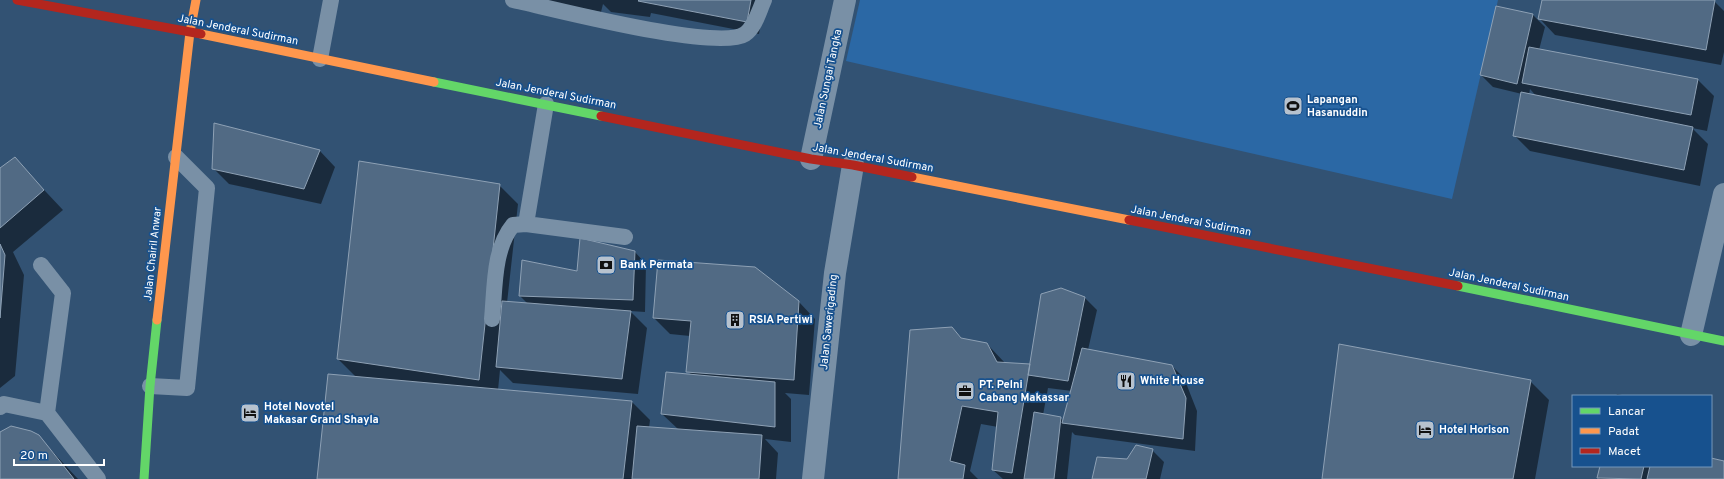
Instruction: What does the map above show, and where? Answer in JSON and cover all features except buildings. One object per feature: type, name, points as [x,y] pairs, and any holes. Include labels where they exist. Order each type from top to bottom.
[{"type":"main road","name":"Jalan Jenderal Sudirman","points":[[17,0],[190,32],[810,159],[853,165],[1420,278],[1724,341]]},
{"type":"main road","name":"Jalan Chairil Anwar","points":[[144,479],[150,386],[190,32],[196,0]]},
{"type":"street","name":"Jalan Sungai Tangka","points":[[810,159],[845,0]]},
{"type":"street","name":"Jalan Sawerigading","points":[[812,479],[835,273],[853,165]]},
{"type":"street","points":[[1691,335],[1724,194]]},
{"type":"lane","points":[[320,59],[331,0]]},
{"type":"lane","points":[[513,0],[629,26],[692,37],[725,40],[744,35],[756,20],[764,0]]},
{"type":"lane","points":[[526,224],[546,104]]},
{"type":"lane","points":[[150,386],[187,388],[207,188],[176,157]]},
{"type":"lane","points":[[492,319],[499,256],[507,232],[513,225],[526,224],[625,237]]},
{"type":"lane","points":[[40,265],[63,293],[46,413]]},
{"type":"lane","points":[[0,407],[4,404],[46,413],[98,479]]},
{"type":"shaded area","name":"Lapangan Hasanuddin","points":[[860,0],[1498,0],[1452,199],[846,61]]},
{"type":"traffic: fast","points":[[434,82],[601,116]]},
{"type":"traffic: fast","points":[[1458,286],[1724,341]]},
{"type":"traffic: fast","points":[[144,479],[150,386],[157,320]]},
{"type":"traffic: slow","points":[[157,320],[190,32],[196,0]]},
{"type":"traffic: slow","points":[[201,34],[434,82]]},
{"type":"traffic: slow","points":[[912,177],[1129,220]]},
{"type":"traffic: jam","points":[[17,0],[201,34]]},
{"type":"traffic: jam","points":[[601,116],[811,159],[853,165],[912,177]]},
{"type":"traffic: jam","points":[[1129,220],[1458,286]]},
{"type":"place","name":"Lapangan Hasanuddin","points":[[1293,106]]},
{"type":"place","name":"Bank Permata","points":[[606,265]]},
{"type":"place","name":"RSIA Pertiwi","points":[[735,320]]},
{"type":"place","name":"White House","points":[[1126,381]]},
{"type":"place","name":"PT. Pelni Cabang Makassar","points":[[965,391]]},
{"type":"place","name":"Hotel Novotel Makasar Grand Shayla","points":[[250,413]]},
{"type":"place","name":"Hotel Horison","points":[[1425,430]]}]
